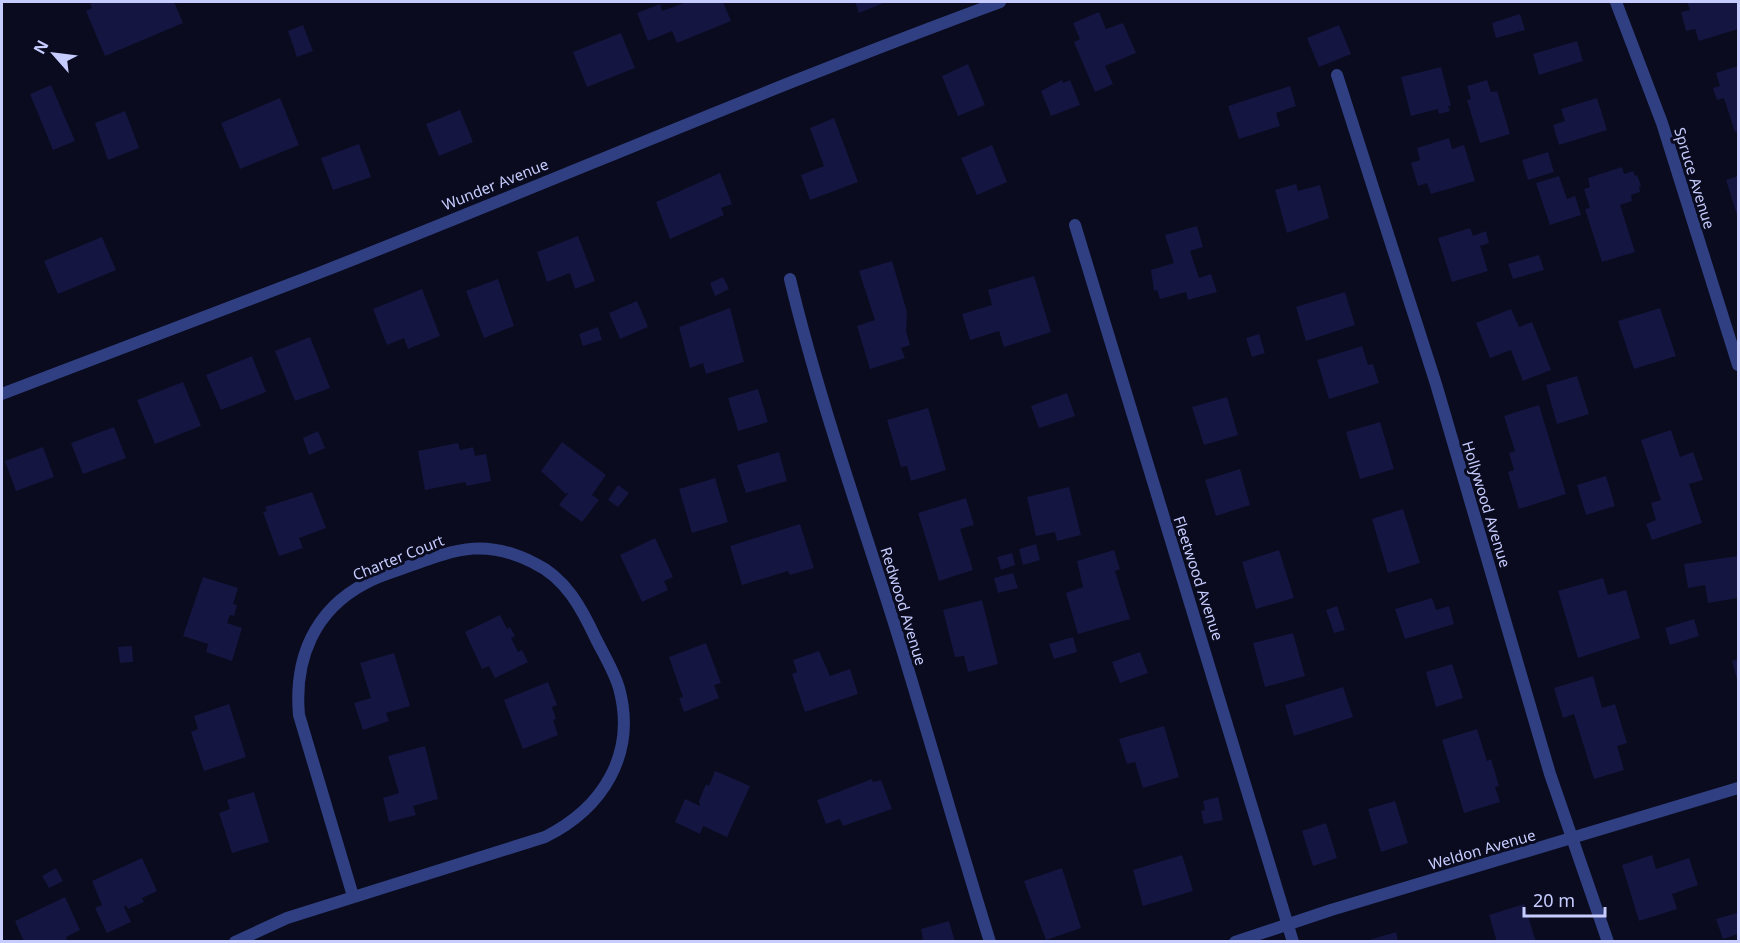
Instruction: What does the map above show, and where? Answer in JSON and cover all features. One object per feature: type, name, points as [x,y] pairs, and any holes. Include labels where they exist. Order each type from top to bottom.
[{"type":"street","name":"Wunder Avenue","points":[[2,394],[320,273],[897,39],[1000,2]]},
{"type":"street","name":"Spruce Avenue","points":[[1616,2],[1662,123],[1738,365]]},
{"type":"street","name":"Hollywood Avenue","points":[[1337,75],[1436,384],[1550,774],[1574,837],[1608,942]]},
{"type":"street","name":"Fleetwood Avenue","points":[[1075,225],[1293,942]]},
{"type":"street","name":"Redwood Avenue","points":[[790,279],[804,337],[849,489],[894,624],[990,942]]},
{"type":"street","name":"Charter Court","points":[[235,942],[287,918],[545,837],[565,827],[591,806],[607,785],[617,762],[623,737],[624,712],[619,687],[574,597],[557,578],[536,563],[504,551],[479,548],[455,550],[368,582],[345,595],[321,620],[308,641],[300,666],[297,691],[299,715],[353,896]]},
{"type":"street","name":"Weldon Avenue","points":[[1235,942],[1738,788]]},
{"type":"building","points":[[95,2],[174,2],[183,23],[105,56],[86,11],[92,8],[90,4]]},
{"type":"building","points":[[687,2],[723,2],[731,21],[677,43],[672,31],[648,41],[637,13],[660,4],[662,11]]},
{"type":"building","points":[[855,2],[886,2],[859,13]]},
{"type":"building","points":[[1687,2],[1737,2],[1738,29],[1699,41],[1695,29],[1686,31],[1681,12],[1690,10]]},
{"type":"building","points":[[1099,12],[1106,29],[1123,23],[1136,53],[1105,66],[1113,84],[1095,92],[1074,42],[1080,39],[1073,23]]},
{"type":"building","points":[[1520,14],[1525,30],[1496,38],[1492,23]]},
{"type":"building","points":[[303,25],[313,51],[297,57],[288,31]]},
{"type":"building","points":[[1339,25],[1351,54],[1319,67],[1307,38]]},
{"type":"building","points":[[621,33],[635,68],[587,87],[573,52]]},
{"type":"building","points":[[1577,41],[1583,61],[1539,75],[1533,54]]},
{"type":"building","points":[[968,64],[985,105],[958,116],[942,76]]},
{"type":"building","points":[[1738,66],[1738,131],[1735,132],[1724,98],[1717,100],[1713,88],[1720,86],[1716,73]]},
{"type":"building","points":[[1441,67],[1451,106],[1448,106],[1450,111],[1439,114],[1438,109],[1411,116],[1401,77]]},
{"type":"building","points":[[1062,80],[1063,83],[1070,80],[1080,105],[1051,116],[1041,91]]},
{"type":"building","points":[[1487,80],[1491,92],[1497,91],[1510,134],[1480,143],[1467,100],[1471,99],[1467,86]]},
{"type":"building","points":[[51,85],[75,141],[53,150],[30,94]]},
{"type":"building","points":[[1290,86],[1296,106],[1276,113],[1280,126],[1239,139],[1228,106]]},
{"type":"building","points":[[280,98],[299,145],[240,169],[221,123]]},
{"type":"building","points":[[1597,98],[1607,130],[1559,145],[1553,125],[1565,121],[1561,109]]},
{"type":"building","points":[[460,110],[473,142],[439,156],[426,124]]},
{"type":"building","points":[[125,111],[139,148],[108,160],[95,123]]},
{"type":"building","points":[[834,118],[858,182],[810,200],[801,175],[824,166],[810,128]]},
{"type":"building","points":[[1449,138],[1452,149],[1464,145],[1475,181],[1431,194],[1427,183],[1418,186],[1411,163],[1420,160],[1417,148]]},
{"type":"building","points":[[359,144],[371,177],[333,190],[321,158]]},
{"type":"building","points":[[992,145],[1007,182],[977,195],[961,158]]},
{"type":"building","points":[[1548,152],[1554,172],[1528,180],[1522,160]]},
{"type":"building","points":[[1622,167],[1624,174],[1633,171],[1635,176],[1637,175],[1641,186],[1639,187],[1640,192],[1631,195],[1632,201],[1620,205],[1635,252],[1602,262],[1585,209],[1590,208],[1584,189],[1590,187],[1588,178]]},
{"type":"building","points":[[720,173],[732,204],[721,208],[724,215],[670,239],[656,202]]},
{"type":"building","points":[[1559,176],[1567,199],[1575,196],[1581,215],[1550,225],[1536,183]]},
{"type":"building","points":[[1738,176],[1738,218],[1726,180]]},
{"type":"building","points":[[1296,184],[1298,191],[1320,185],[1329,218],[1287,233],[1275,190]]},
{"type":"building","points":[[1197,226],[1203,247],[1190,251],[1199,278],[1211,274],[1217,292],[1188,300],[1186,292],[1160,299],[1157,290],[1154,291],[1151,270],[1174,263],[1165,235]]},
{"type":"building","points":[[1470,228],[1473,236],[1486,231],[1489,243],[1480,246],[1488,271],[1452,282],[1438,238]]},
{"type":"building","points":[[578,236],[595,281],[575,289],[570,273],[547,282],[537,252]]},
{"type":"building","points":[[102,237],[116,270],[58,294],[44,261]]},
{"type":"building","points":[[1539,255],[1544,270],[1513,279],[1508,264]]},
{"type":"building","points":[[892,261],[907,312],[906,331],[910,345],[901,348],[905,358],[870,369],[857,326],[875,320],[859,271]]},
{"type":"building","points":[[1034,276],[1051,332],[1004,347],[999,331],[970,340],[962,314],[992,305],[988,290]]},
{"type":"building","points":[[723,277],[729,289],[715,296],[710,283]]},
{"type":"building","points":[[498,279],[514,326],[484,338],[466,291]]},
{"type":"building","points":[[422,289],[440,336],[408,349],[404,338],[387,345],[373,309]]},
{"type":"building","points":[[1345,292],[1355,325],[1306,341],[1296,307]]},
{"type":"building","points":[[637,301],[648,327],[620,339],[609,313]]},
{"type":"building","points":[[730,308],[744,362],[706,374],[703,363],[690,368],[679,327]]},
{"type":"building","points":[[1660,308],[1676,356],[1634,369],[1618,321]]},
{"type":"building","points":[[1511,309],[1519,327],[1532,322],[1551,370],[1523,381],[1511,350],[1490,358],[1476,323]]},
{"type":"building","points":[[598,327],[602,340],[583,346],[579,334]]},
{"type":"building","points":[[1259,334],[1265,353],[1252,357],[1246,338]]},
{"type":"building","points":[[310,337],[330,388],[295,401],[275,351]]},
{"type":"building","points":[[1362,346],[1368,365],[1373,364],[1379,383],[1329,399],[1317,360]]},
{"type":"building","points":[[252,356],[266,392],[221,410],[206,375]]},
{"type":"building","points":[[1577,376],[1589,414],[1557,424],[1546,385]]},
{"type":"building","points":[[183,382],[201,426],[155,444],[137,400]]},
{"type":"building","points":[[758,389],[768,422],[738,431],[728,398]]},
{"type":"building","points":[[1067,393],[1075,416],[1039,428],[1031,406]]},
{"type":"building","points":[[1227,397],[1238,435],[1204,445],[1192,407]]},
{"type":"building","points":[[1539,405],[1566,494],[1519,509],[1508,472],[1514,470],[1509,453],[1515,451],[1504,416]]},
{"type":"building","points":[[928,408],[946,470],[911,481],[907,466],[901,467],[887,420]]},
{"type":"building","points":[[1380,422],[1394,469],[1360,479],[1346,432]]},
{"type":"building","points":[[114,427],[126,458],[83,474],[71,443]]},
{"type":"building","points":[[1671,430],[1680,457],[1693,452],[1703,480],[1689,484],[1702,523],[1652,540],[1646,524],[1656,520],[1651,503],[1661,500],[1641,440]]},
{"type":"building","points":[[318,431],[325,448],[309,455],[303,438]]},
{"type":"building","points":[[562,442],[606,475],[592,495],[599,500],[582,522],[559,505],[569,492],[566,494],[541,471]]},
{"type":"building","points":[[458,443],[460,450],[473,447],[475,456],[486,454],[491,481],[467,486],[465,482],[425,490],[418,451]]},
{"type":"building","points":[[43,447],[54,477],[16,491],[5,461]]},
{"type":"building","points":[[779,452],[787,481],[746,493],[737,465]]},
{"type":"building","points":[[1240,469],[1250,505],[1216,516],[1205,480]]},
{"type":"building","points":[[1606,476],[1615,506],[1586,515],[1577,485]]},
{"type":"building","points":[[715,478],[728,522],[692,533],[679,489]]},
{"type":"building","points":[[618,485],[629,493],[618,507],[608,500]]},
{"type":"building","points":[[1069,487],[1081,535],[1057,541],[1055,532],[1036,536],[1027,497]]},
{"type":"building","points":[[312,492],[326,528],[299,538],[303,548],[279,556],[263,512],[267,511],[265,507]]},
{"type":"building","points":[[966,498],[974,525],[960,529],[973,570],[939,581],[918,513]]},
{"type":"building","points":[[1403,509],[1420,563],[1388,573],[1372,519]]},
{"type":"building","points":[[800,524],[814,568],[790,575],[788,571],[742,585],[730,546]]},
{"type":"building","points":[[655,538],[673,577],[664,581],[668,590],[642,602],[620,555]]},
{"type":"building","points":[[1036,544],[1040,560],[1023,565],[1019,549]]},
{"type":"building","points":[[1114,550],[1120,569],[1115,571],[1130,619],[1078,634],[1066,593],[1083,587],[1077,561]]},
{"type":"building","points":[[1279,550],[1294,598],[1256,609],[1242,562]]},
{"type":"building","points":[[1012,553],[1015,565],[1001,570],[997,557]]},
{"type":"building","points":[[1738,556],[1738,598],[1708,603],[1705,585],[1688,588],[1684,564]]},
{"type":"building","points":[[1013,573],[1018,588],[998,593],[994,578]]},
{"type":"building","points":[[203,577],[238,588],[233,604],[237,605],[234,616],[230,615],[227,623],[242,628],[232,661],[206,652],[208,644],[183,636]]},
{"type":"building","points":[[1603,578],[1608,595],[1626,590],[1640,638],[1578,658],[1558,591]]},
{"type":"building","points":[[1432,598],[1436,610],[1449,606],[1454,624],[1405,639],[1395,609]]},
{"type":"building","points":[[982,600],[998,664],[968,672],[964,656],[955,657],[943,610]]},
{"type":"building","points":[[1337,606],[1345,630],[1334,633],[1326,610]]},
{"type":"building","points":[[500,615],[507,629],[510,627],[515,636],[511,638],[518,652],[522,650],[528,662],[495,678],[489,666],[482,669],[465,632]]},
{"type":"building","points":[[1694,619],[1699,636],[1670,645],[1665,628]]},
{"type":"building","points":[[1293,633],[1305,676],[1265,687],[1253,643]]},
{"type":"building","points":[[1073,637],[1077,652],[1054,659],[1049,644]]},
{"type":"building","points":[[706,643],[721,683],[714,685],[719,698],[684,712],[679,698],[683,697],[669,657]]},
{"type":"building","points":[[132,646],[133,662],[120,663],[118,647]]},
{"type":"building","points":[[819,651],[830,676],[850,669],[858,694],[805,712],[792,674],[797,672],[793,660]]},
{"type":"building","points":[[1140,652],[1148,673],[1120,683],[1112,662]]},
{"type":"building","points":[[394,653],[410,706],[386,713],[389,721],[363,730],[354,703],[371,698],[360,663]]},
{"type":"building","points":[[1738,659],[1738,683],[1732,661]]},
{"type":"building","points":[[1452,664],[1463,698],[1436,707],[1426,672]]},
{"type":"building","points":[[1593,676],[1602,708],[1615,704],[1627,743],[1617,746],[1624,770],[1594,779],[1574,714],[1563,718],[1554,688]]},
{"type":"building","points":[[548,682],[557,705],[552,707],[558,735],[523,749],[504,700]]},
{"type":"building","points":[[1343,687],[1353,717],[1294,736],[1285,705]]},
{"type":"building","points":[[229,704],[246,757],[204,771],[191,732],[198,729],[194,716]]},
{"type":"building","points":[[1164,726],[1179,777],[1143,788],[1135,762],[1127,764],[1119,739]]},
{"type":"building","points":[[1477,729],[1487,761],[1491,759],[1499,786],[1495,787],[1500,802],[1464,813],[1442,740]]},
{"type":"building","points":[[425,746],[438,799],[413,806],[416,815],[389,822],[383,798],[399,793],[388,756]]},
{"type":"building","points":[[715,771],[750,786],[727,837],[703,826],[700,834],[675,822],[685,799],[700,806],[699,801],[706,784],[709,786]]},
{"type":"building","points":[[872,779],[873,782],[881,780],[892,809],[843,826],[840,819],[826,824],[817,800]]},
{"type":"building","points":[[254,792],[269,842],[232,853],[219,813],[230,809],[227,800]]},
{"type":"building","points":[[1218,797],[1223,820],[1204,824],[1201,811],[1205,810],[1203,801]]},
{"type":"building","points":[[1395,801],[1408,843],[1381,852],[1368,809]]},
{"type":"building","points":[[1326,823],[1337,858],[1313,866],[1302,831]]},
{"type":"building","points":[[1182,855],[1193,891],[1143,906],[1133,870]]},
{"type":"building","points":[[1652,855],[1656,869],[1689,858],[1698,885],[1672,894],[1677,909],[1639,921],[1622,865]]},
{"type":"building","points":[[142,858],[157,891],[142,898],[144,902],[128,909],[126,905],[124,907],[131,922],[107,933],[95,908],[102,905],[92,881]]},
{"type":"building","points":[[56,868],[63,881],[49,888],[42,876]]},
{"type":"building","points":[[1062,868],[1081,928],[1046,940],[1024,881]]},
{"type":"building","points":[[65,897],[80,930],[66,937],[67,940],[64,942],[24,942],[15,921]]},
{"type":"building","points":[[1524,904],[1536,942],[1497,942],[1489,915]]},
{"type":"building","points":[[1737,913],[1738,934],[1723,939],[1716,919]]},
{"type":"building","points":[[949,921],[955,942],[916,942],[923,939],[921,929]]},
{"type":"building","points":[[1396,932],[1398,942],[1366,942],[1366,941]]}]
